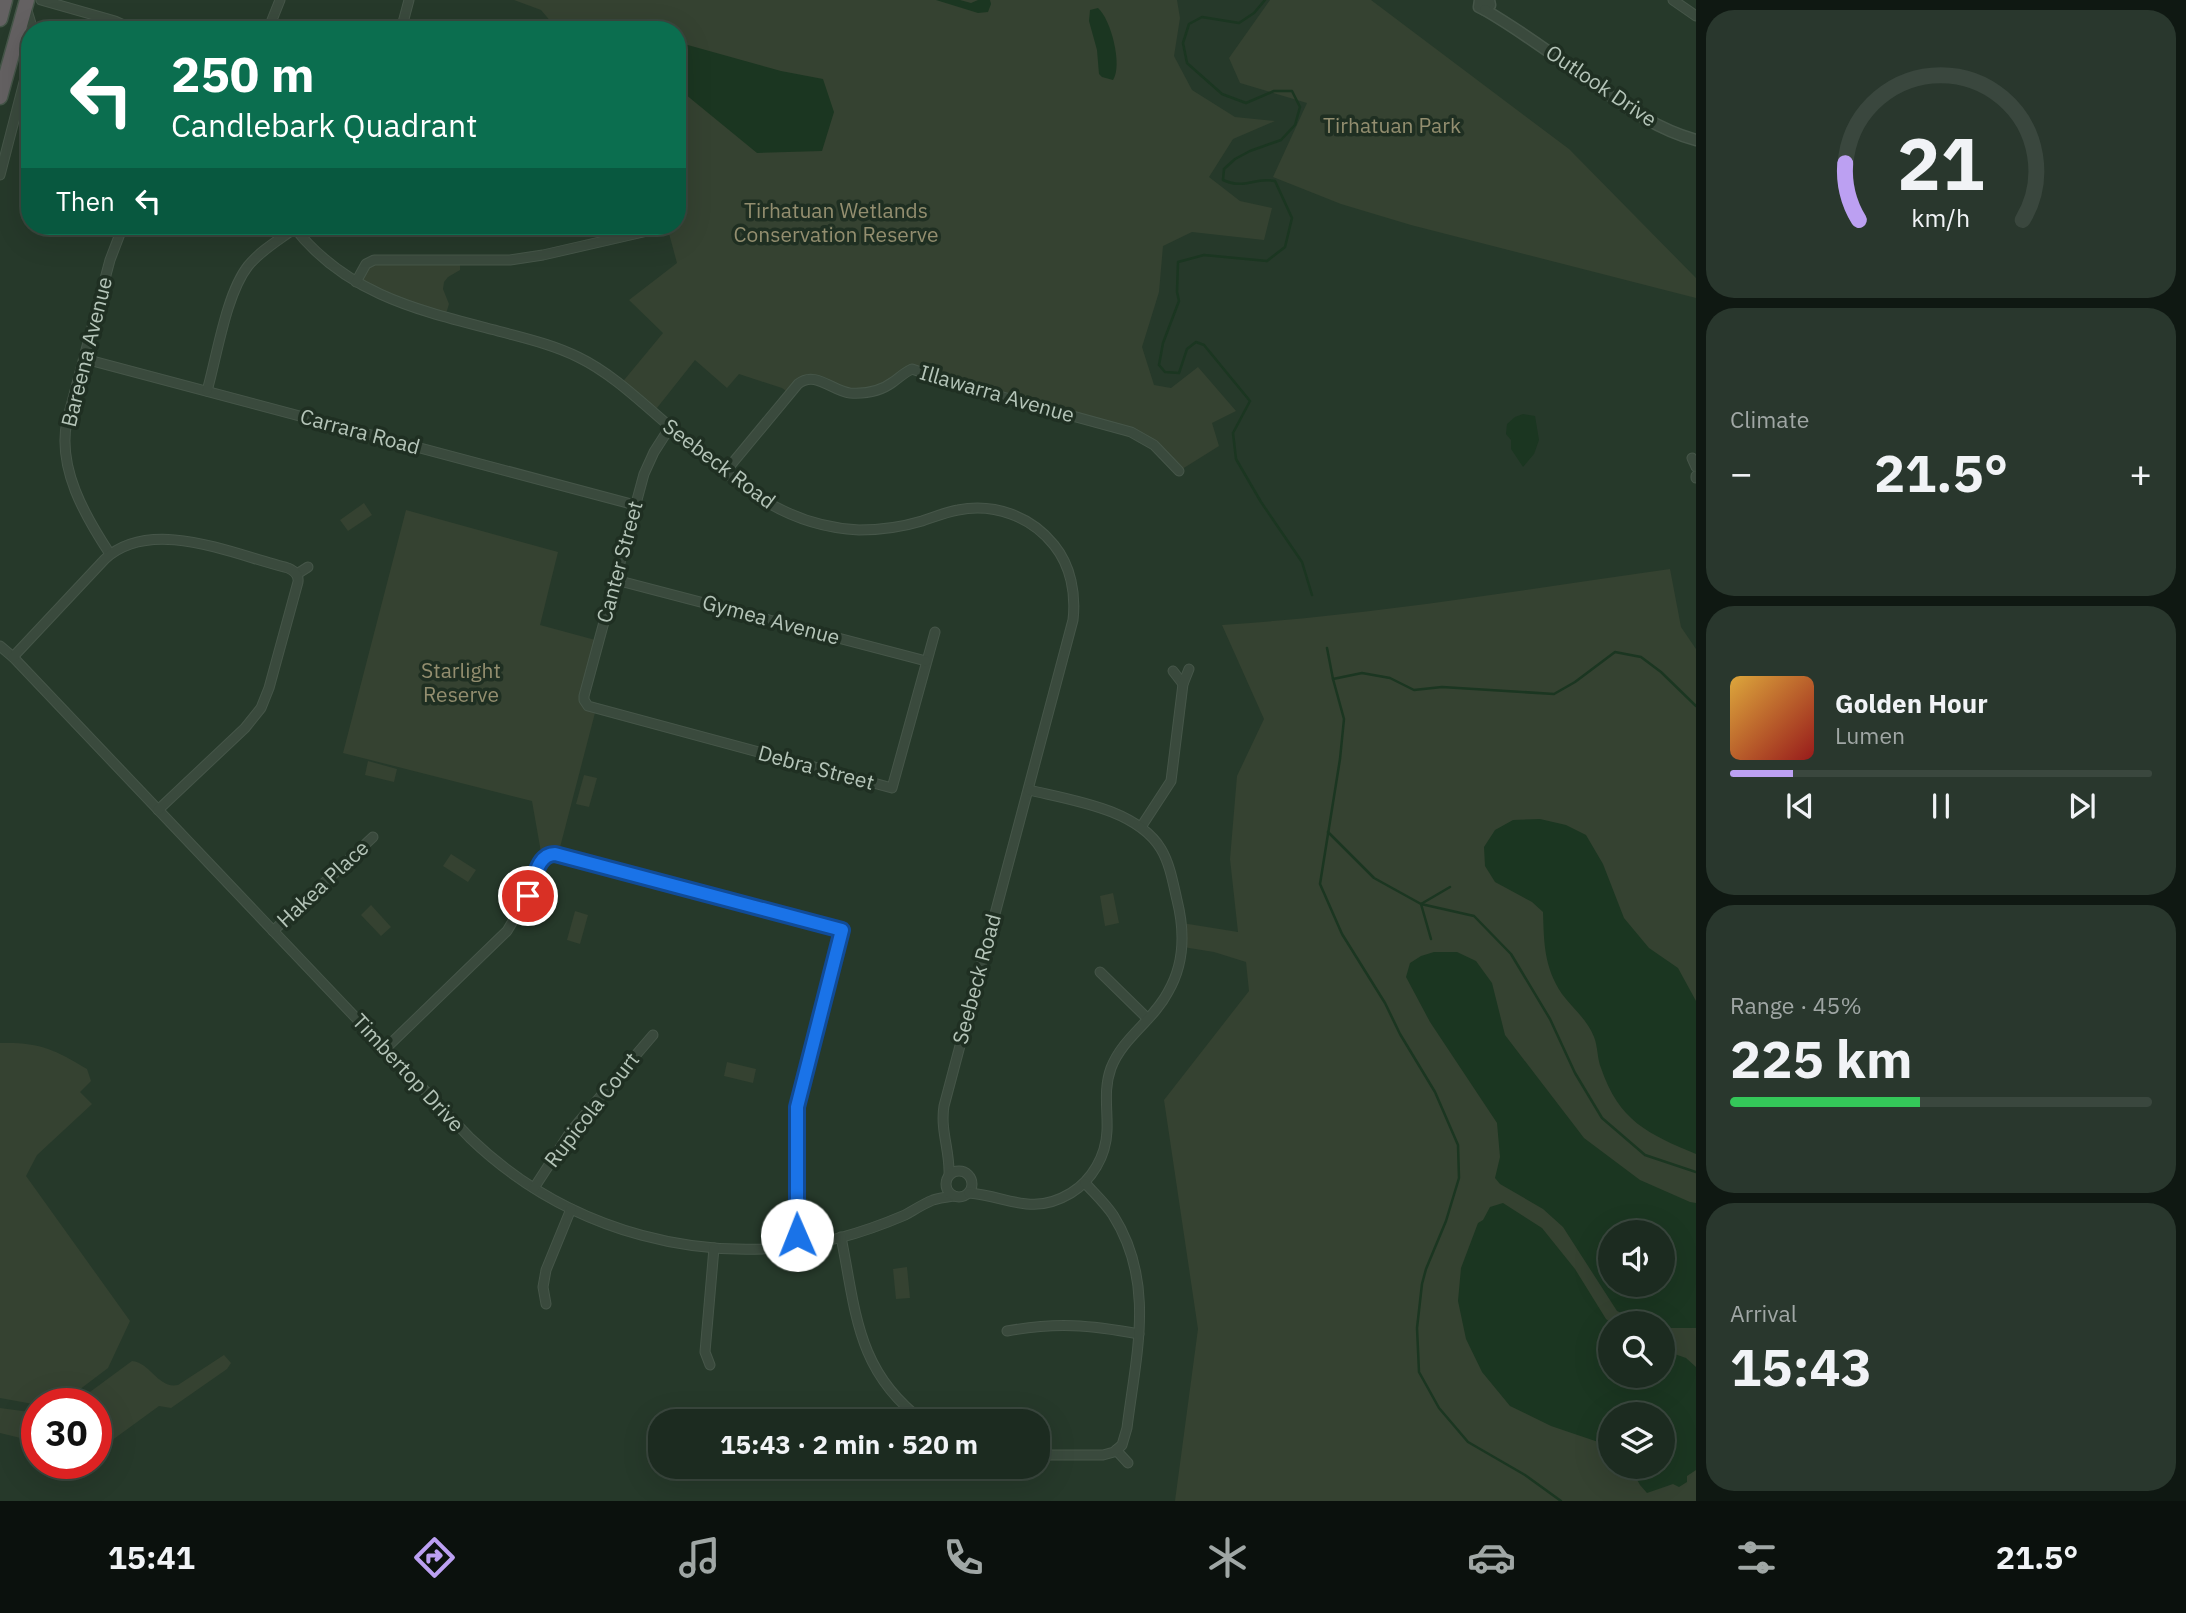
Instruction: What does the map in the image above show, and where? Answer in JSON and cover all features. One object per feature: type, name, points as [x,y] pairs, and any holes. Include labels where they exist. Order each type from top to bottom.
[{"type":"highway","points":[[0,19],[5,0]]},
{"type":"highway","points":[[21,21],[26,3]]},
{"type":"highway","points":[[0,97],[21,21]]},
{"type":"street","points":[[41,0],[115,21]]},
{"type":"street","points":[[272,21],[280,0]]},
{"type":"street","points":[[403,21],[409,0]]},
{"type":"street","name":"Outlook Drive","points":[[1485,2],[1511,24],[1625,106],[1655,125],[1696,140]]},
{"type":"street","points":[[1678,2],[1696,16]]},
{"type":"street","points":[[26,3],[31,21]]},
{"type":"street","points":[[0,174],[21,94]]},
{"type":"street","name":"Bareena Avenue","points":[[110,554],[81,504],[66,453],[66,425],[110,260],[120,235]]},
{"type":"street","points":[[207,391],[240,279],[261,253],[284,235]]},
{"type":"street","name":"Seebeck Road","points":[[301,235],[312,248],[376,294],[412,307],[534,340],[565,351],[603,372],[725,472],[773,507],[794,517],[847,529],[889,528],[913,524],[956,510],[982,508],[1020,517],[1047,537],[1058,550],[1067,569],[1074,595],[1071,630],[944,1106],[943,1128],[950,1156],[950,1174]]},
{"type":"street","points":[[356,282],[366,264],[374,260],[510,260],[630,235]]},
{"type":"street","name":"Carrara Road","points":[[85,359],[635,505]]},
{"type":"street","name":"Illawarra Avenue","points":[[725,472],[804,379],[816,379],[847,392],[868,392],[888,386],[912,369],[959,385],[1131,432],[1154,445],[1179,471]]},
{"type":"street","name":"Canter Street","points":[[586,702],[584,696],[635,505],[648,464],[670,427]]},
{"type":"street","points":[[13,657],[110,554],[142,541],[154,538],[174,539],[288,568],[297,574],[283,636],[261,708],[245,727],[158,810]]},
{"type":"street","points":[[297,574],[307,567]]},
{"type":"street","name":"Gymea Avenue","points":[[615,580],[926,661]]},
{"type":"street","name":"Debra Street","points":[[586,702],[596,709],[892,788],[935,632]]},
{"type":"street","name":"Timbertop Drive","points":[[0,646],[477,1145],[534,1188],[570,1209],[634,1233],[676,1243],[714,1248],[772,1249],[841,1237],[885,1223],[934,1200],[954,1196]]},
{"type":"street","points":[[1141,827],[1171,781],[1183,684],[1189,669]]},
{"type":"street","points":[[1173,671],[1183,684]]},
{"type":"street","points":[[968,1193],[989,1195],[1010,1203],[1037,1205],[1062,1198],[1085,1182],[1104,1149],[1110,1070],[1120,1050],[1164,999],[1175,979],[1182,954],[1181,916],[1166,858],[1156,841],[1141,827],[1108,811],[1029,790]]},
{"type":"street","name":"Hakea Place","points":[[273,931],[373,837]]},
{"type":"street","points":[[385,1049],[507,931],[528,896],[541,860],[549,854],[846,928],[797,1107],[797,1246]]},
{"type":"street","points":[[1100,972],[1147,1018]]},
{"type":"street","name":"Rupicola Court","points":[[534,1188],[571,1131],[653,1034]]},
{"type":"street","name":"Seebeck Road","points":[[950,1156],[963,1171]]},
{"type":"street","points":[[971,1179],[972,1187],[962,1197],[954,1196],[948,1191],[946,1185],[950,1174],[963,1171],[989,1195]]},
{"type":"street","points":[[1050,1455],[1103,1455],[1116,1450],[1123,1443],[1127,1428],[1139,1334],[1140,1293],[1136,1269],[1129,1246],[1112,1214],[1085,1182]]},
{"type":"street","name":"Timbertop Drive","points":[[934,1200],[946,1185]]},
{"type":"street","points":[[546,1304],[543,1287],[546,1270],[570,1209]]},
{"type":"street","points":[[841,1237],[856,1323],[864,1347],[884,1382],[908,1409]]},
{"type":"street","points":[[710,1365],[705,1352],[714,1248]]},
{"type":"street","points":[[1007,1331],[1045,1325],[1077,1325],[1139,1334]]},
{"type":"street","points":[[1116,1450],[1128,1463]]},
{"type":"green space","name":"Tirhatuan Wetlands Conservation Reserve","points":[[514,0],[1177,0],[1180,18],[1174,56],[1192,90],[1235,117],[1275,121],[1233,139],[1209,177],[1240,201],[1272,208],[1264,240],[1192,232],[1163,246],[1159,292],[1142,347],[1154,385],[1171,388],[1198,367],[1236,411],[1212,423],[1219,446],[1179,471],[1146,440],[920,371],[853,393],[812,378],[790,394],[782,388],[739,374],[727,388],[695,360],[653,413],[620,385],[663,333],[629,300],[677,263],[669,235],[686,235],[686,21],[550,21],[541,10]]},
{"type":"green space","name":"Tirhatuan Park","points":[[1270,0],[1371,0],[1569,149],[1696,278],[1696,298],[1411,225],[1341,204],[1273,177],[1307,103],[1240,83],[1229,58]]},
{"type":"green space","points":[[460,261],[460,270],[444,282],[443,289],[449,304],[445,317],[356,282],[366,264]]},
{"type":"green space","points":[[364,503],[372,515],[348,531],[340,520]]},
{"type":"green space","name":"Starlight Reserve","points":[[406,510],[558,552],[540,625],[599,641],[584,696],[596,709],[558,855],[542,858],[532,801],[343,753]]},
{"type":"green space","points":[[1670,569],[1681,627],[1696,649],[1696,1501],[1175,1501],[1198,1329],[1164,1100],[1249,991],[1246,962],[1214,952],[1183,947],[1182,923],[1238,932],[1230,859],[1237,776],[1264,719],[1222,625],[1278,621]]},
{"type":"green space","points":[[368,761],[397,769],[394,782],[365,775]]},
{"type":"green space","points":[[584,775],[597,778],[589,807],[576,804]]},
{"type":"green space","points":[[451,854],[476,870],[468,882],[443,866]]},
{"type":"green space","points":[[1113,893],[1119,923],[1105,926],[1100,896]]},
{"type":"green space","points":[[371,905],[391,927],[381,936],[361,915]]},
{"type":"green space","points":[[575,911],[588,915],[580,944],[567,940]]},
{"type":"green space","points":[[0,1043],[46,1048],[87,1069],[91,1081],[80,1092],[92,1104],[37,1155],[26,1176],[130,1321],[108,1368],[82,1388],[21,1388],[21,1402],[0,1398]]},
{"type":"green space","points":[[727,1062],[756,1069],[753,1083],[724,1076]]},
{"type":"green space","points":[[907,1267],[910,1298],[896,1299],[893,1269]]},
{"type":"green space","points":[[224,1355],[231,1363],[227,1369],[171,1408],[159,1406],[112,1440],[112,1388],[95,1388],[132,1361],[144,1366],[165,1383],[178,1385]]},
{"type":"green space","points":[[0,1408],[21,1411],[21,1438],[0,1433]]},
{"type":"shaded area","points":[[936,0],[971,3],[990,0],[991,4],[988,12],[978,13]]},
{"type":"shaded area","points":[[1098,8],[1107,22],[1114,43],[1117,64],[1113,80],[1099,74],[1097,50],[1089,21],[1090,10]]},
{"type":"shaded area","points":[[686,45],[781,71],[823,79],[834,112],[822,151],[757,153],[686,95]]},
{"type":"shaded area","points":[[1523,414],[1535,416],[1539,440],[1534,454],[1523,467],[1511,449],[1511,440],[1506,434],[1507,424]]},
{"type":"shaded area","points":[[1540,819],[1566,825],[1586,835],[1603,864],[1624,918],[1649,948],[1678,968],[1696,1001],[1696,1154],[1650,1132],[1626,1113],[1617,1101],[1601,1068],[1591,1031],[1562,994],[1548,964],[1543,912],[1532,902],[1495,882],[1485,866],[1484,847],[1495,830],[1513,820]]},
{"type":"shaded area","points":[[1434,952],[1457,952],[1476,961],[1492,983],[1505,1035],[1584,1138],[1640,1180],[1696,1203],[1696,1328],[1675,1328],[1675,1311],[1617,1311],[1608,1297],[1675,1297],[1675,1220],[1598,1220],[1598,1281],[1563,1227],[1543,1209],[1500,1184],[1495,1178],[1500,1157],[1497,1123],[1430,1022],[1406,977],[1410,963]]},
{"type":"shaded area","points":[[1503,1203],[1542,1228],[1575,1269],[1601,1311],[1598,1311],[1598,1388],[1675,1388],[1675,1354],[1686,1358],[1696,1367],[1696,1470],[1687,1476],[1687,1482],[1679,1487],[1673,1484],[1647,1493],[1637,1479],[1675,1479],[1675,1402],[1598,1402],[1598,1442],[1551,1426],[1510,1406],[1482,1372],[1466,1339],[1458,1301],[1461,1268],[1478,1223],[1483,1220],[1490,1207]]},
{"type":"waterway","points":[[1265,0],[1254,13],[1239,23],[1202,17],[1189,24],[1183,43],[1187,63],[1222,94],[1246,103],[1274,91],[1292,91],[1300,107],[1295,125],[1281,140],[1235,159],[1224,169],[1223,180],[1238,184],[1275,181],[1292,218],[1285,247],[1267,261],[1204,255],[1178,262],[1179,301],[1163,343],[1159,365],[1165,372],[1179,373],[1187,349],[1196,342],[1204,345],[1250,401],[1233,433],[1236,459],[1261,502],[1302,562],[1312,595]]},
{"type":"waterway","points":[[1327,648],[1333,679],[1362,673],[1390,678],[1414,690],[1442,687],[1554,694],[1615,652],[1641,657],[1661,672],[1696,706]]},
{"type":"waterway","points":[[1333,679],[1344,719],[1320,884],[1342,934],[1435,1092],[1458,1145],[1459,1178],[1422,1284],[1417,1328],[1419,1372],[1439,1408],[1468,1442],[1525,1475],[1561,1501]]},
{"type":"waterway","points":[[1328,832],[1374,878],[1421,904],[1474,916],[1511,954],[1550,1019],[1575,1073],[1602,1118],[1645,1155],[1696,1172]]},
{"type":"waterway","points":[[1431,939],[1421,904],[1450,887]]},
{"type":"route","points":[[528,896],[541,860],[549,854],[555,854],[842,930],[799,1093],[796,1129],[797,1235]]}]
